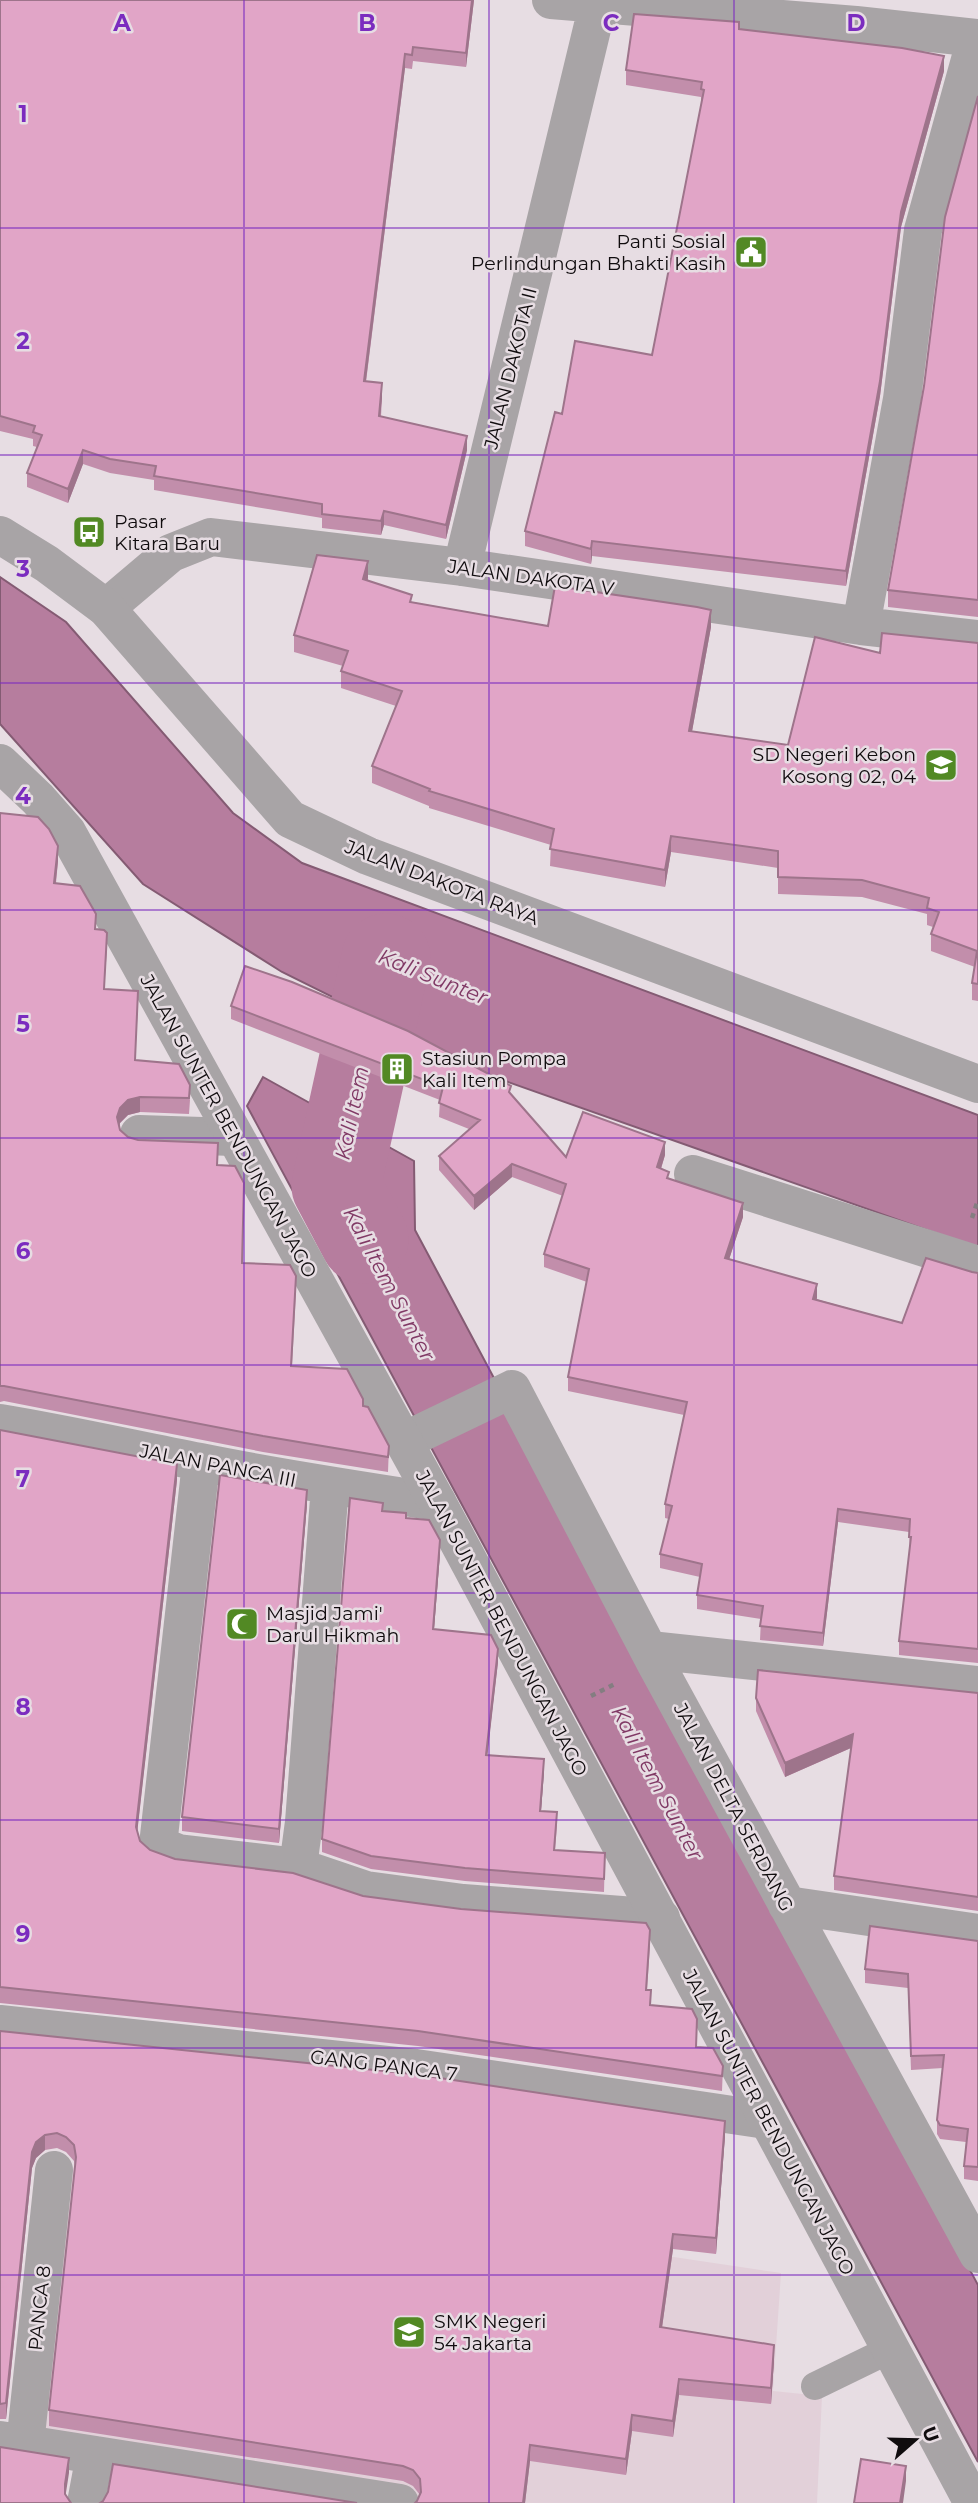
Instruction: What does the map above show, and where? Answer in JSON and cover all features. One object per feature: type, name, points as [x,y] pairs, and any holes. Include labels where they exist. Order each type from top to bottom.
[{"type":"street","points":[[551,0],[856,25],[977,38],[923,230],[902,399],[861,626]]},
{"type":"street","name":"JALAN DAKOTA II","points":[[462,567],[598,3]]},
{"type":"street","name":"JALAN DAKOTA RAYA","points":[[0,534],[47,564],[106,608],[290,819],[368,856],[978,1084]]},
{"type":"street","name":"JALAN DAKOTA V","points":[[106,608],[171,553],[211,537],[462,567],[861,626],[978,639]]},
{"type":"street","name":"JALAN SUNTER BENDUNGAN JAGO","points":[[0,763],[38,799],[67,832],[234,1136],[409,1439],[437,1502],[973,2503]]},
{"type":"street","points":[[139,1134],[234,1136]]},
{"type":"street","points":[[693,1174],[978,1265]]},
{"type":"street","name":"JALAN DELTA SERDANG","points":[[409,1439],[512,1389],[787,1905],[978,2254]]},
{"type":"street","name":"JALAN PANCA III","points":[[0,1423],[67,1434],[201,1463],[437,1502]]},
{"type":"street","points":[[201,1463],[158,1845],[178,1853],[298,1867],[366,1890],[463,1903],[661,1918]]},
{"type":"street","points":[[298,1867],[304,1822],[330,1486]]},
{"type":"street","points":[[650,1650],[978,1685]]},
{"type":"street","points":[[787,1905],[978,1933]]},
{"type":"street","name":"GANG PANCA 7","points":[[0,2024],[416,2068],[766,2120]]},
{"type":"street","name":"PANCA 8","points":[[12,2443],[54,2170]]},
{"type":"street","points":[[940,2182],[978,2185]]},
{"type":"street","points":[[12,2443],[342,2498],[400,2503]]},
{"type":"street","points":[[86,2503],[95,2455]]},
{"type":"lane","points":[[815,2386],[891,2349]]},
{"type":"path","points":[[584,1699],[618,1682]]},
{"type":"shaded area","name":"SMK Negeri 54 Jakarta","points":[[62,2166],[781,2273],[773,2391],[822,2396],[817,2503],[421,2503],[28,2441]]},
{"type":"water","name":"Kali Sunter","points":[[0,577],[66,622],[233,813],[302,863],[978,1115],[978,1248],[494,1077],[282,972],[143,884],[0,724]]},
{"type":"water","name":"Kali Item Sunter","points":[[263,1077],[414,1161],[415,1230],[978,2285],[978,2462],[247,1106]]},
{"type":"building","points":[[0,0],[472,0],[466,53],[413,47],[412,55],[405,54],[364,381],[382,383],[379,416],[467,436],[446,525],[384,511],[381,521],[322,514],[322,504],[154,476],[156,466],[110,459],[83,450],[68,489],[27,473],[42,435],[33,432],[35,426],[0,416]]},
{"type":"building","points":[[634,14],[739,22],[739,29],[902,48],[944,56],[901,212],[880,381],[846,571],[592,541],[591,549],[525,531],[555,412],[562,414],[575,341],[652,355],[704,90],[701,89],[702,82],[626,70]]},
{"type":"building","points":[[978,96],[978,600],[888,590],[924,386],[945,217]]},
{"type":"building","points":[[317,555],[368,561],[363,579],[412,595],[410,602],[548,626],[555,586],[711,610],[689,731],[788,745],[815,637],[880,653],[882,633],[978,643],[978,984],[972,983],[977,951],[931,934],[939,912],[927,908],[929,898],[862,880],[778,877],[778,851],[671,836],[665,870],[550,849],[554,829],[429,791],[430,789],[372,766],[402,691],[341,671],[348,651],[294,635]]},
{"type":"building","points":[[0,813],[38,817],[49,829],[58,846],[54,883],[80,886],[96,914],[95,929],[107,933],[104,989],[138,991],[135,1060],[179,1064],[190,1085],[189,1098],[140,1097],[128,1100],[120,1108],[117,1117],[120,1130],[128,1137],[138,1140],[218,1143],[217,1165],[235,1166],[244,1183],[242,1263],[290,1265],[296,1276],[291,1366],[347,1369],[363,1399],[363,1406],[368,1407],[389,1446],[388,1457],[0,1386]]},
{"type":"building","points":[[245,966],[292,982],[408,1031],[511,1086],[509,1092],[566,1157],[583,1112],[665,1142],[657,1167],[669,1172],[667,1178],[743,1203],[725,1258],[817,1284],[813,1299],[902,1323],[926,1258],[978,1273],[978,1649],[899,1641],[911,1537],[910,1519],[838,1509],[823,1633],[760,1626],[763,1606],[697,1595],[702,1564],[660,1554],[672,1506],[665,1504],[687,1402],[568,1377],[589,1269],[544,1254],[566,1184],[512,1164],[474,1196],[439,1156],[480,1120],[439,1103],[443,1087],[231,1006]]},
{"type":"building","points":[[0,1430],[177,1464],[136,1827],[140,1841],[150,1850],[175,1859],[293,1873],[363,1896],[461,1909],[646,1923],[650,1930],[646,1990],[651,1990],[650,2005],[692,2009],[697,2019],[696,2047],[713,2048],[723,2066],[722,2076],[418,2031],[0,1987]]},
{"type":"building","points":[[220,1475],[307,1490],[279,1829],[182,1817]]},
{"type":"building","points":[[350,1498],[383,1503],[382,1511],[406,1513],[406,1518],[429,1520],[440,1540],[433,1629],[491,1635],[498,1649],[486,1755],[544,1759],[540,1811],[557,1812],[554,1850],[605,1853],[604,1879],[465,1868],[371,1856],[322,1839]]},
{"type":"building","points":[[758,1670],[978,1693],[978,1897],[834,1876],[853,1734],[785,1763],[756,1698]]},
{"type":"building","points":[[870,1926],[978,1941],[978,2167],[964,2166],[968,2129],[940,2125],[937,2120],[944,2055],[911,2056],[908,1974],[865,1969]]},
{"type":"building","points":[[0,2031],[413,2074],[725,2121],[716,2238],[673,2234],[660,2327],[774,2345],[771,2388],[679,2379],[673,2421],[632,2415],[626,2459],[530,2445],[523,2503],[415,2503],[421,2492],[420,2479],[413,2470],[403,2466],[49,2410],[76,2157],[74,2145],[57,2133],[45,2135],[36,2142],[32,2152],[6,2403],[0,2404]]},
{"type":"building","points":[[0,2447],[69,2458],[65,2494],[71,2503],[0,2503]]},
{"type":"building","points":[[861,2459],[906,2466],[900,2503],[854,2503]]},
{"type":"building","points":[[113,2464],[357,2503],[100,2503],[108,2492]]},
{"type":"waterway","name":"Kali Item","points":[[364,1239],[336,1186],[386,958]]},
{"type":"place","name":"Panti Sosial Perlindungan Bhakti Kasih","points":[[751,252]]},
{"type":"place","name":"Pasar Kitara Baru","points":[[89,532]]},
{"type":"place","name":"SD Negeri Kebon Kosong 02, 04","points":[[941,765]]},
{"type":"place","name":"Stasiun Pompa Kali Item","points":[[397,1069]]},
{"type":"place","name":"Masjid Jami' Darul Hikmah","points":[[242,1624]]},
{"type":"place","name":"SMK Negeri 54 Jakarta","points":[[409,2332]]}]
